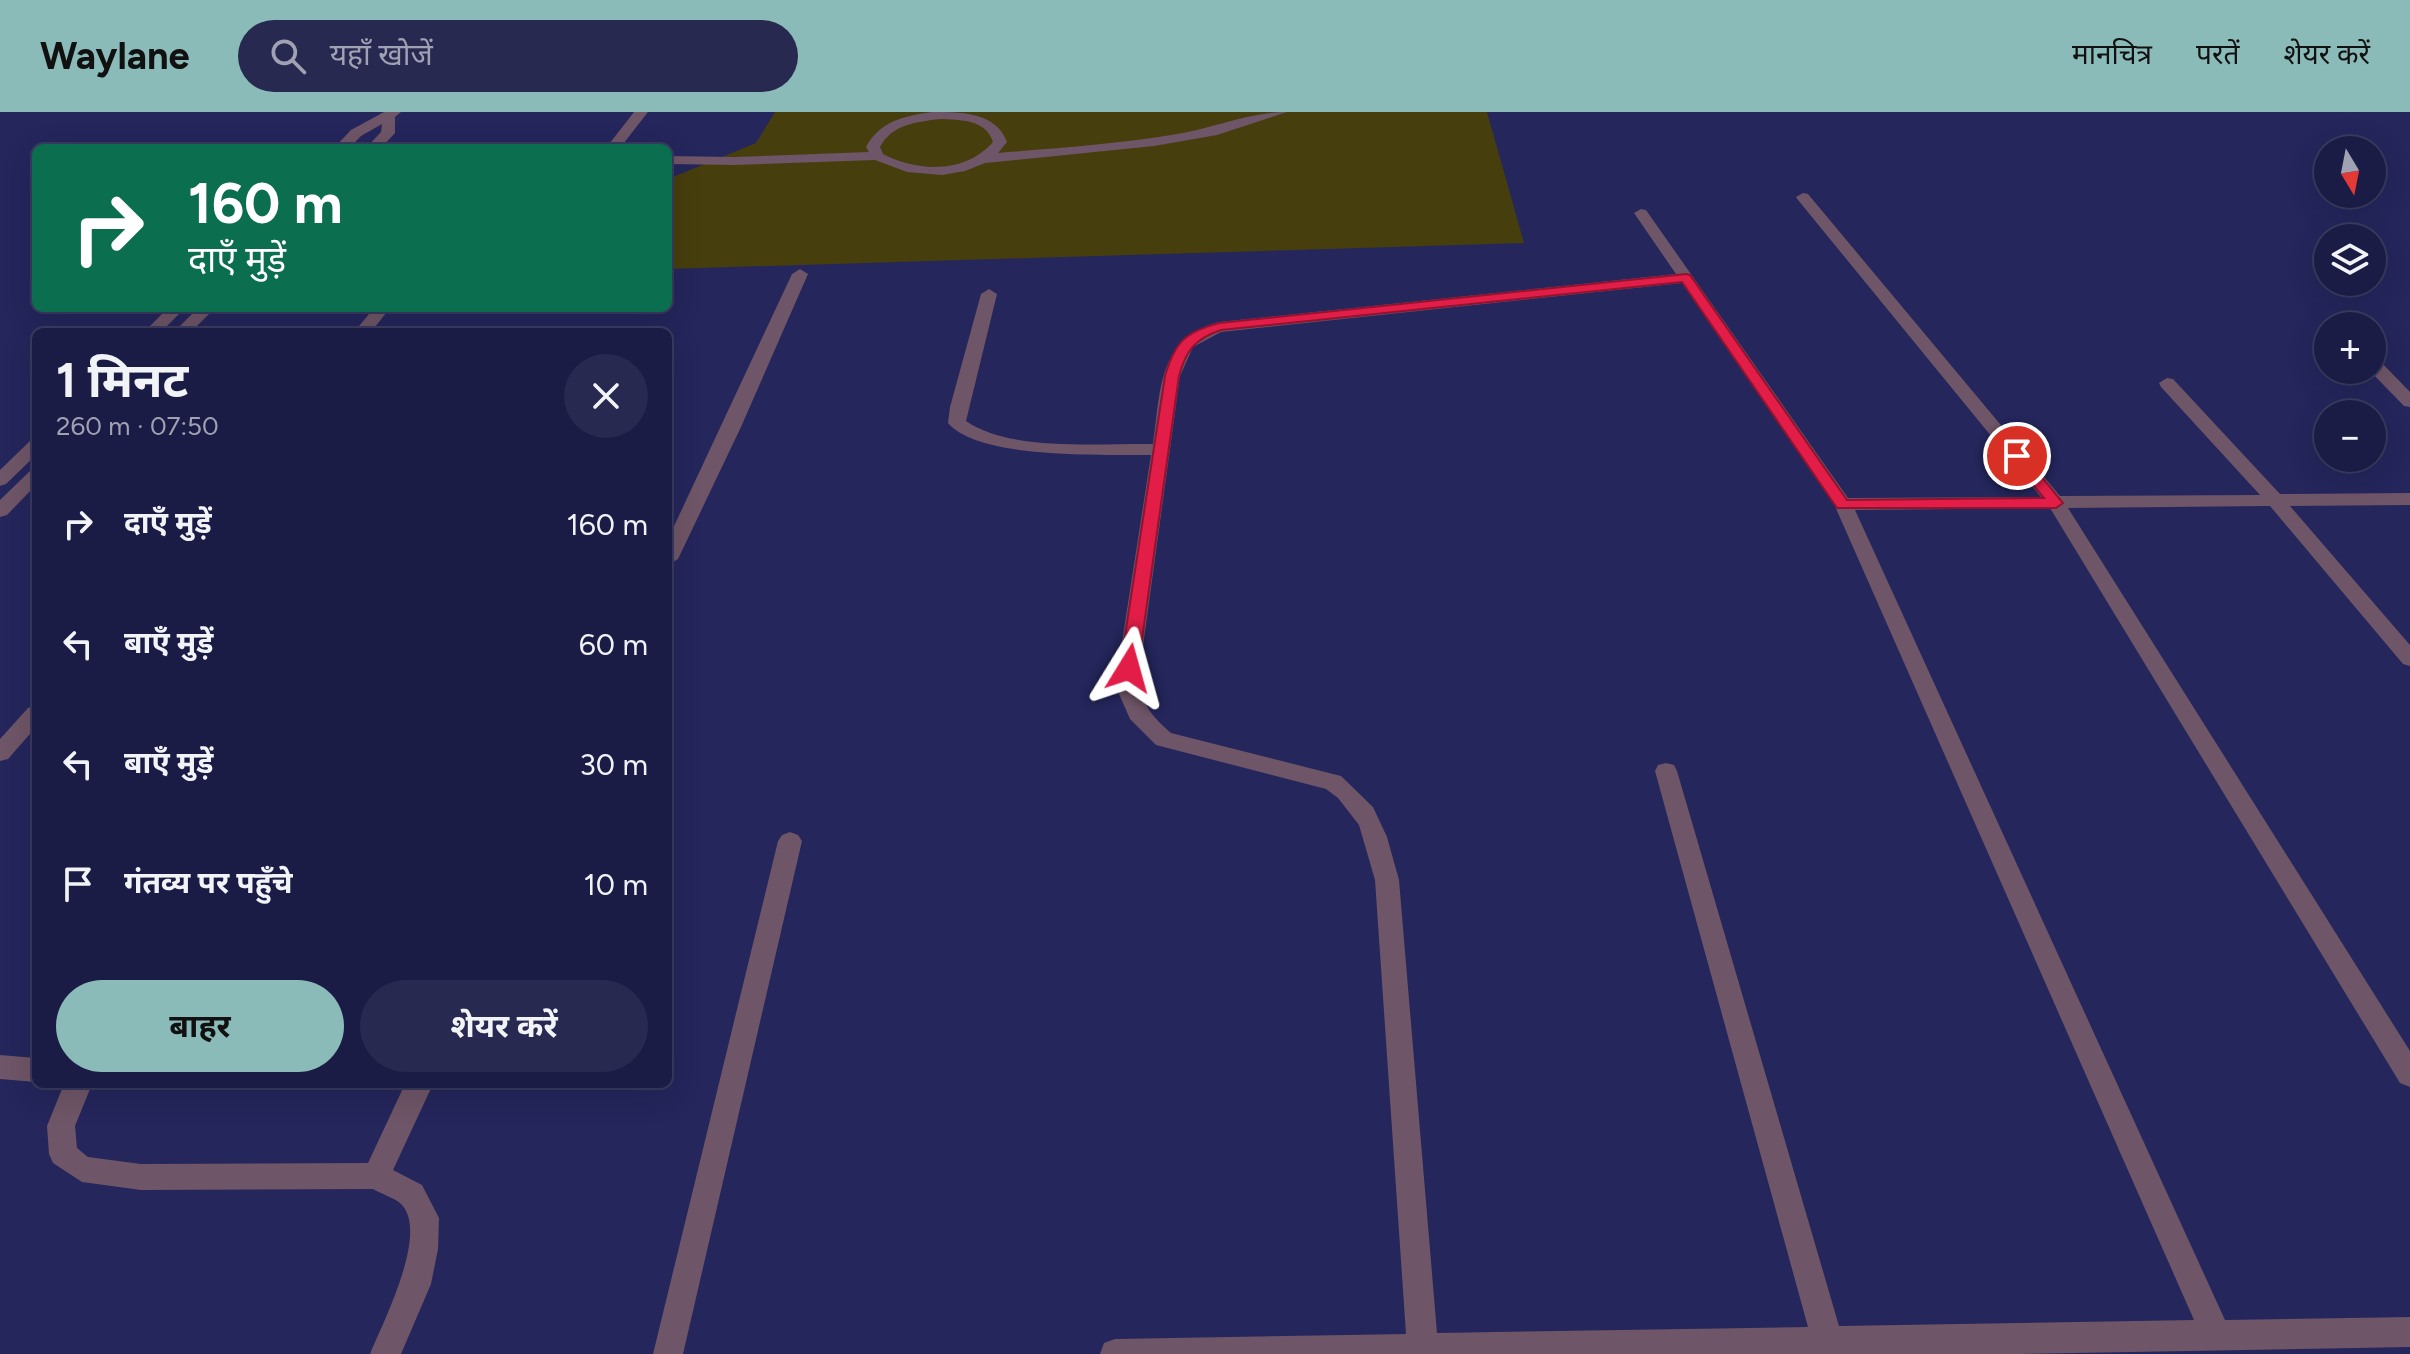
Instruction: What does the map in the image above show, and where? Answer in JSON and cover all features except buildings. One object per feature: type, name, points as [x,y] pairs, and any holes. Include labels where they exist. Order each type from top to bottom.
[{"type":"street","points":[[616,144],[641,112]]},
{"type":"street","points":[[672,160],[877,156],[896,166],[924,171],[956,168],[983,159],[1154,142],[1212,132],[1280,112]]},
{"type":"street","points":[[345,144],[356,133],[392,115]]},
{"type":"street","points":[[377,144],[388,133],[392,115]]},
{"type":"street","points":[[877,156],[873,147],[876,138],[886,129],[921,115],[960,116],[991,126],[999,133],[1000,142],[983,159]]},
{"type":"street","points":[[1803,197],[2056,503],[2410,1075]]},
{"type":"street","points":[[1641,213],[1843,504],[2216,1335]]},
{"type":"street","points":[[672,551],[732,427],[800,274]]},
{"type":"street","points":[[1423,1349],[1387,880],[1374,828],[1356,798],[1333,782],[1164,739],[1141,719],[1130,694],[1129,668],[1172,376],[1179,352],[1196,335],[1219,327],[1686,278]]},
{"type":"street","points":[[989,294],[959,407],[957,423],[964,431],[1001,443],[1161,450]]},
{"type":"street","points":[[156,328],[173,312]]},
{"type":"street","points":[[186,328],[203,312]]},
{"type":"street","points":[[365,328],[379,312]]},
{"type":"street","points":[[2386,377],[2410,402]]},
{"type":"street","points":[[2167,383],[2276,501],[2410,659]]},
{"type":"street","points":[[0,480],[32,449]]},
{"type":"street","points":[[0,511],[32,479]]},
{"type":"street","points":[[1843,504],[2410,499]]},
{"type":"street","points":[[0,753],[32,717]]},
{"type":"street","points":[[1666,771],[1828,1342]]},
{"type":"street","points":[[668,1354],[790,841]]},
{"type":"street","points":[[0,1067],[32,1070]]},
{"type":"street","points":[[76,1088],[61,1126],[63,1154],[82,1169],[141,1177],[376,1176],[412,1195],[424,1218],[423,1249],[416,1284],[385,1354]]},
{"type":"street","points":[[376,1176],[417,1088]]},
{"type":"street","points":[[1115,1354],[1549,1350],[1828,1342],[1999,1346],[2216,1335],[2410,1332]]},
{"type":"shaded area","points":[[775,112],[1487,112],[1524,243],[672,269],[672,177],[756,143]]},
{"type":"route","points":[[1129,668],[1172,376],[1179,352],[1196,335],[1219,327],[1258,320],[1686,278],[1843,504],[2056,503],[2017,456]]}]
